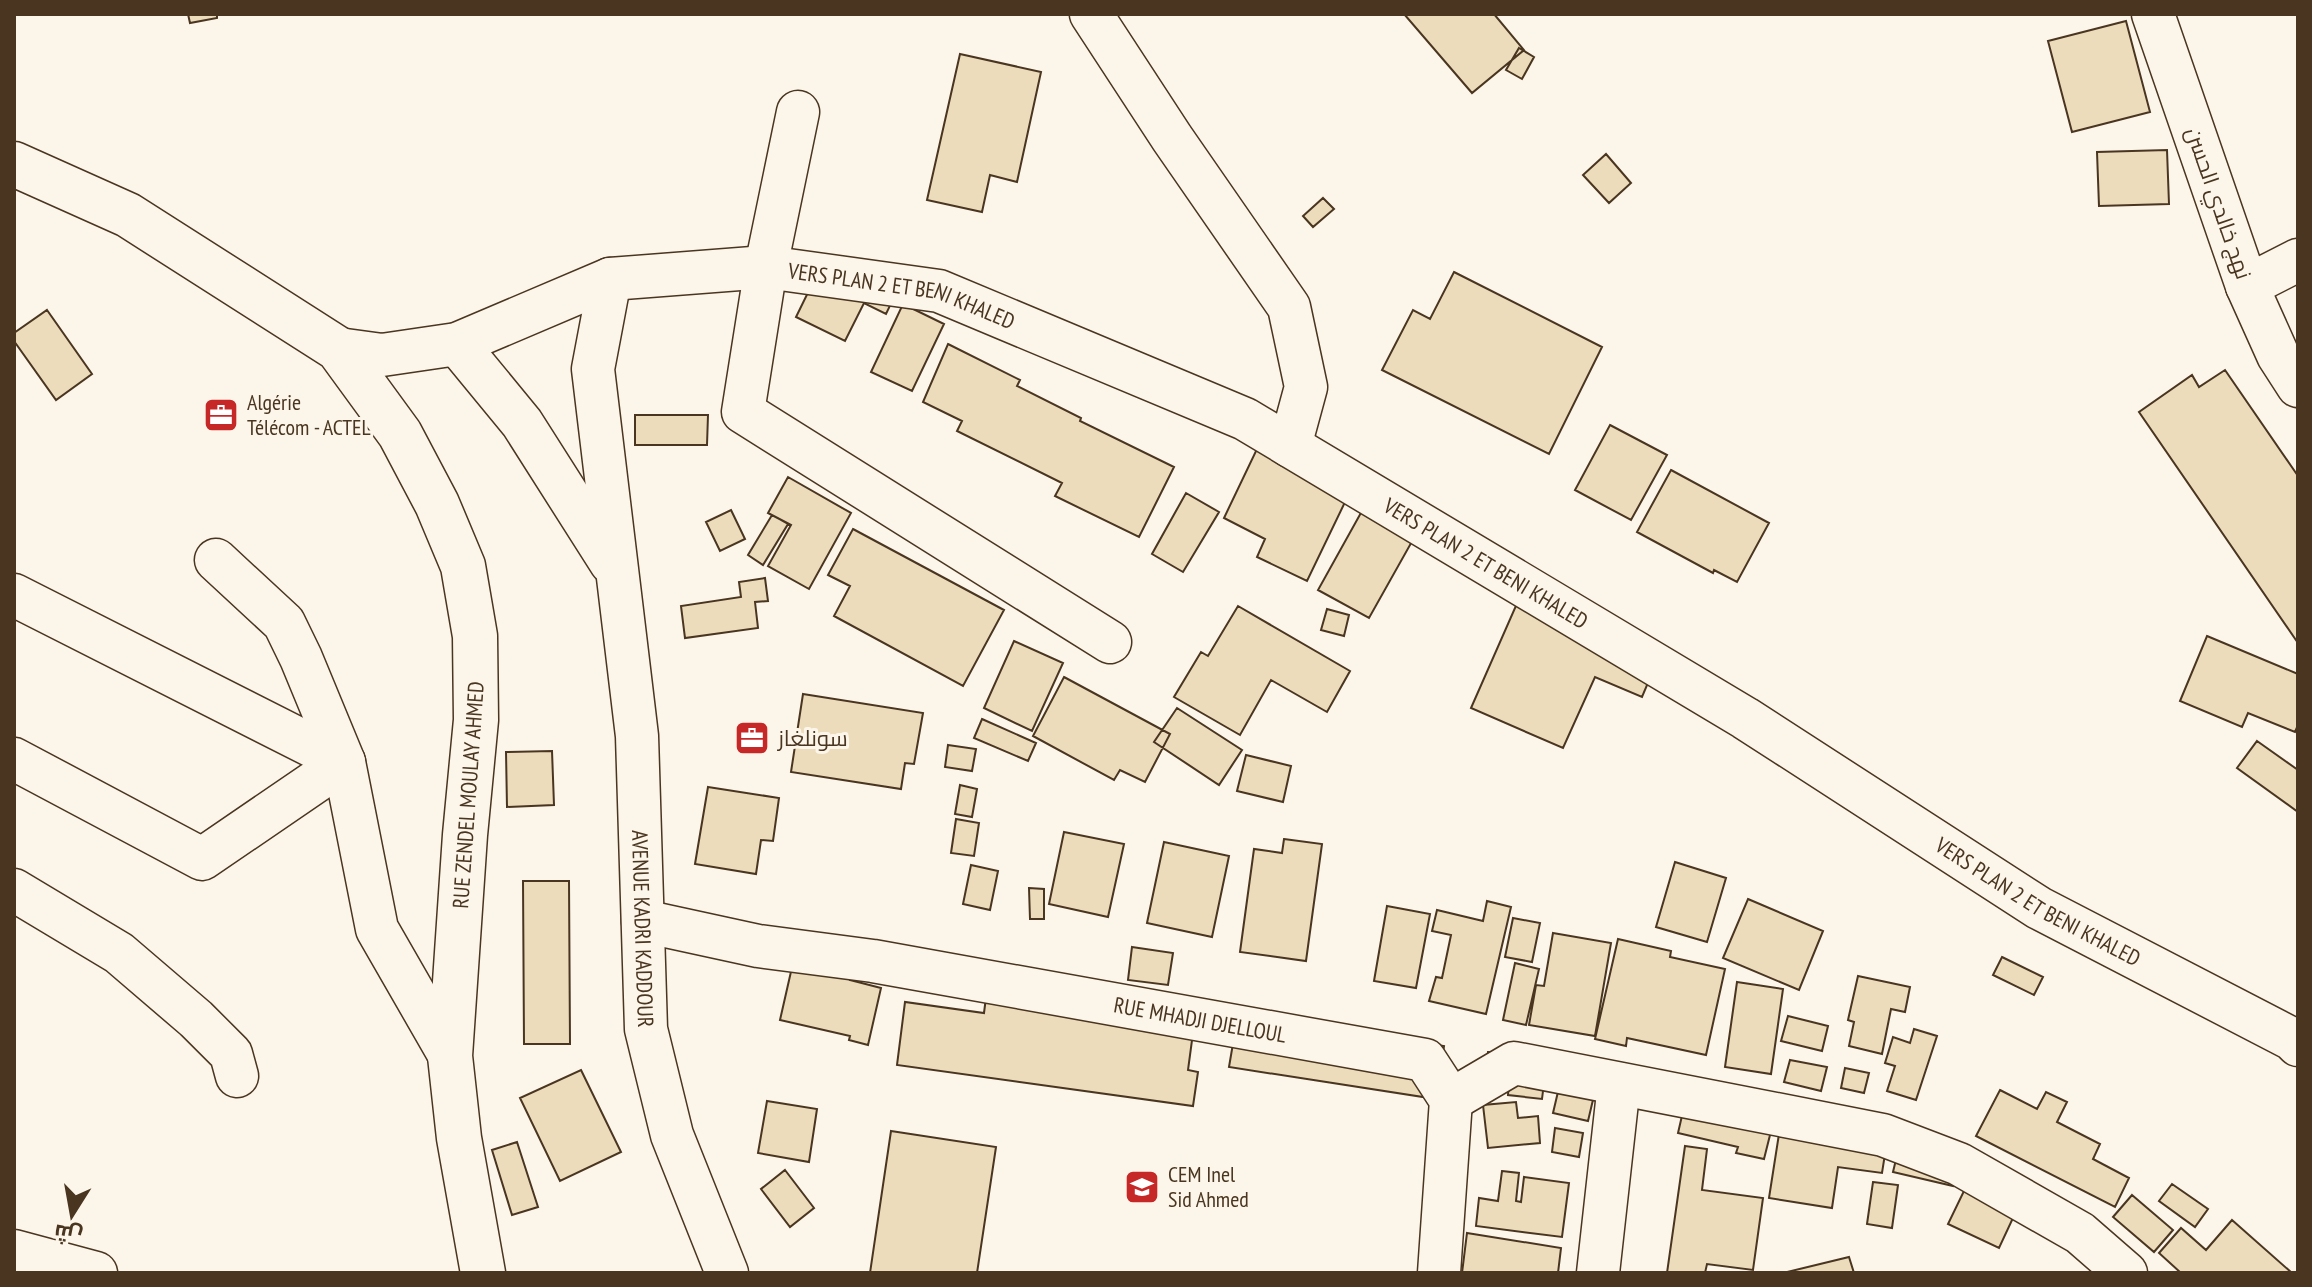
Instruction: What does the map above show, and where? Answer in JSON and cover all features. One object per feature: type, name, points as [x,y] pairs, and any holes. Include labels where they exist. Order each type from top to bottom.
[{"type":"main road","points":[[14,164],[128,215],[338,349]]},
{"type":"main road","name":"RUE ZENDEL MOULAY AHMED","points":[[338,349],[400,434],[437,504],[463,566],[475,636],[476,720],[450,1056],[459,1138],[483,1273]]},
{"type":"street","points":[[1091,14],[1289,307],[1306,387],[1290,446]]},
{"type":"street","name":"نهج خالدي الحسن","points":[[2153,14],[2247,286],[2278,355],[2298,386]]},
{"type":"street","points":[[798,112],[766,267],[743,412],[1110,642]]},
{"type":"street","points":[[2247,286],[2298,260]]},
{"type":"street","name":"VERS PLAN 2 ET BENI KHALED","points":[[457,344],[610,279],[766,267],[939,291],[1245,419],[1745,718],[2039,908],[2298,1045]]},
{"type":"street","name":"AVENUE KADRI KADDOUR","points":[[610,279],[593,369],[637,736],[646,1029],[672,1135],[727,1273]]},
{"type":"street","points":[[338,349],[382,355],[457,344]]},
{"type":"street","name":"AVENUE KADRI KADDOUR","points":[[457,344],[522,423],[616,571]]},
{"type":"street","points":[[216,560],[284,623],[344,762],[377,929],[450,1056]]},
{"type":"street","points":[[14,595],[344,762]]},
{"type":"street","points":[[14,759],[202,859],[344,762]]},
{"type":"street","points":[[14,890],[119,953],[196,1019],[231,1054],[237,1076]]},
{"type":"street","name":"RUE MHADJI DJELLOUL","points":[[643,921],[758,946],[889,964],[1425,1060],[1451,1100]]},
{"type":"street","points":[[1439,1273],[1451,1100],[1514,1063],[1883,1135],[1959,1164],[2080,1233],[2126,1273]]},
{"type":"street","points":[[1598,1273],[1619,1084]]},
{"type":"street","points":[[14,1251],[96,1273]]},
{"type":"building","points":[[188,14],[217,14],[217,18],[190,23]]},
{"type":"building","points":[[1404,14],[1494,14],[1524,50],[1472,93]]},
{"type":"building","points":[[2126,21],[2150,112],[2072,132],[2048,41]]},
{"type":"building","points":[[1519,48],[1534,57],[1522,79],[1506,70]]},
{"type":"building","points":[[960,54],[1041,72],[1017,182],[990,175],[982,212],[927,200]]},
{"type":"building","points":[[2167,150],[2169,204],[2099,206],[2097,152]]},
{"type":"building","points":[[1606,154],[1631,183],[1609,203],[1583,175]]},
{"type":"building","points":[[1323,198],[1334,209],[1313,227],[1303,216]]},
{"type":"building","points":[[820,268],[898,289],[886,314],[864,303],[845,341],[796,317]]},
{"type":"building","points":[[1454,272],[1602,347],[1549,454],[1382,370],[1413,310],[1430,319]]},
{"type":"building","points":[[903,304],[944,324],[912,391],[871,372]]},
{"type":"building","points":[[47,310],[92,374],[56,400],[14,341],[14,333]]},
{"type":"building","points":[[948,344],[1020,380],[1017,386],[1081,418],[1080,421],[1174,467],[1139,537],[1055,496],[1062,483],[957,431],[962,421],[923,402]]},
{"type":"building","points":[[2225,370],[2298,476],[2298,643],[2139,412],[2192,375],[2199,387]]},
{"type":"building","points":[[635,415],[708,415],[707,445],[635,445]]},
{"type":"building","points":[[1610,425],[1667,455],[1631,520],[1575,490]]},
{"type":"building","points":[[1267,428],[1359,473],[1307,581],[1257,557],[1265,539],[1224,518]]},
{"type":"building","points":[[1671,470],[1769,523],[1737,582],[1714,570],[1713,573],[1637,532]]},
{"type":"building","points":[[788,477],[851,513],[809,589],[768,566],[791,525],[768,513]]},
{"type":"building","points":[[1377,484],[1428,513],[1369,618],[1318,590]]},
{"type":"building","points":[[1186,493],[1219,512],[1183,572],[1152,554]]},
{"type":"building","points":[[731,510],[745,539],[720,551],[706,522]]},
{"type":"building","points":[[772,515],[788,524],[763,565],[748,555]]},
{"type":"building","points":[[853,529],[1004,610],[963,686],[834,616],[850,586],[828,575]]},
{"type":"building","points":[[765,578],[768,601],[755,602],[758,628],[685,638],[681,606],[741,597],[739,582]]},
{"type":"building","points":[[1522,592],[1661,652],[1642,697],[1595,677],[1563,748],[1471,708]]},
{"type":"building","points":[[1238,606],[1350,671],[1327,712],[1271,680],[1240,735],[1174,697],[1201,652],[1208,656]]},
{"type":"building","points":[[1327,609],[1349,615],[1344,636],[1321,630]]},
{"type":"building","points":[[2207,636],[2298,674],[2298,725],[2295,732],[2248,713],[2242,727],[2180,701]]},
{"type":"building","points":[[1014,641],[1063,663],[1032,731],[984,708]]},
{"type":"building","points":[[1064,677],[1170,734],[1145,782],[1120,770],[1114,780],[1033,736]]},
{"type":"building","points":[[803,694],[923,713],[914,764],[905,763],[901,789],[791,772]]},
{"type":"building","points":[[1177,708],[1242,750],[1219,785],[1154,742]]},
{"type":"building","points":[[982,719],[1036,743],[1028,761],[974,738]]},
{"type":"building","points":[[2257,741],[2298,770],[2298,812],[2237,768]]},
{"type":"building","points":[[948,745],[976,749],[972,771],[945,767]]},
{"type":"building","points":[[552,751],[554,805],[507,807],[506,752]]},
{"type":"building","points":[[1246,755],[1291,766],[1283,802],[1237,791]]},
{"type":"building","points":[[960,785],[977,789],[972,817],[955,814]]},
{"type":"building","points":[[708,787],[779,798],[773,841],[761,840],[756,874],[695,864]]},
{"type":"building","points":[[956,819],[979,823],[974,856],[951,853]]},
{"type":"building","points":[[1064,832],[1124,844],[1108,917],[1049,904]]},
{"type":"building","points":[[1284,839],[1322,844],[1306,961],[1240,952],[1254,849],[1282,853]]},
{"type":"building","points":[[1164,842],[1229,856],[1212,937],[1147,923]]},
{"type":"building","points":[[1675,862],[1726,878],[1707,942],[1656,927]]},
{"type":"building","points":[[971,865],[998,871],[990,910],[963,904]]},
{"type":"building","points":[[523,881],[569,881],[570,1044],[524,1044]]},
{"type":"building","points":[[1029,888],[1044,889],[1044,919],[1030,919]]},
{"type":"building","points":[[1748,899],[1823,931],[1799,990],[1723,958]]},
{"type":"building","points":[[1487,901],[1511,907],[1486,1014],[1429,1001],[1436,977],[1442,978],[1451,935],[1432,931],[1437,910],[1483,921]]},
{"type":"building","points":[[1387,906],[1430,914],[1416,988],[1374,981]]},
{"type":"building","points":[[1513,918],[1540,923],[1532,962],[1505,957]]},
{"type":"building","points":[[800,932],[858,944],[850,980],[881,988],[868,1045],[849,1040],[850,1036],[780,1020]]},
{"type":"building","points":[[1553,933],[1611,943],[1595,1036],[1529,1025],[1536,985],[1544,986]]},
{"type":"building","points":[[1618,939],[1671,951],[1670,957],[1725,969],[1706,1055],[1627,1038],[1626,1046],[1595,1039]]},
{"type":"building","points":[[1132,947],[1173,953],[1168,985],[1128,980]]},
{"type":"building","points":[[2002,957],[2043,977],[2034,995],[1993,975]]},
{"type":"building","points":[[1515,963],[1539,969],[1526,1025],[1503,1020]]},
{"type":"building","points":[[989,974],[1197,1003],[1188,1070],[1198,1072],[1193,1106],[897,1065],[905,1002],[984,1013]]},
{"type":"building","points":[[1858,976],[1910,987],[1905,1012],[1891,1009],[1882,1054],[1849,1046],[1854,1022],[1848,1020]]},
{"type":"building","points":[[1737,982],[1783,989],[1771,1074],[1725,1067]]},
{"type":"building","points":[[1238,1014],[1444,1046],[1436,1099],[1229,1067]]},
{"type":"building","points":[[1788,1016],[1828,1026],[1822,1051],[1781,1041]]},
{"type":"building","points":[[1914,1029],[1937,1036],[1916,1100],[1887,1091],[1895,1066],[1885,1063],[1893,1037],[1910,1043]]},
{"type":"building","points":[[1488,1052],[1547,1059],[1542,1099],[1508,1095],[1509,1082],[1485,1079]]},
{"type":"building","points":[[1790,1060],[1827,1067],[1821,1091],[1784,1082]]},
{"type":"building","points":[[1845,1068],[1869,1073],[1864,1093],[1841,1088]]},
{"type":"building","points":[[581,1070],[621,1152],[560,1181],[520,1098]]},
{"type":"building","points":[[1561,1079],[1596,1087],[1588,1121],[1553,1113]]},
{"type":"building","points":[[1690,1081],[1775,1115],[1764,1159],[1736,1153],[1738,1147],[1678,1133]]},
{"type":"building","points":[[2000,1090],[2037,1109],[2046,1092],[2067,1102],[2057,1122],[2100,1144],[2093,1159],[2129,1178],[2115,1207],[1976,1136]]},
{"type":"building","points":[[767,1101],[817,1109],[809,1162],[758,1153]]},
{"type":"building","points":[[1516,1102],[1518,1118],[1538,1116],[1540,1143],[1488,1148],[1483,1105]]},
{"type":"building","points":[[1784,1102],[1885,1154],[1882,1173],[1838,1167],[1832,1208],[1769,1198]]},
{"type":"building","points":[[1555,1128],[1583,1133],[1579,1157],[1552,1152]]},
{"type":"building","points":[[891,1131],[996,1147],[977,1273],[870,1273]]},
{"type":"building","points":[[517,1142],[538,1207],[512,1215],[492,1150]]},
{"type":"building","points":[[1963,1144],[1953,1186],[1893,1172],[1899,1147]]},
{"type":"building","points":[[1685,1146],[1707,1149],[1702,1190],[1763,1198],[1753,1270],[1707,1264],[1705,1273],[1667,1273]]},
{"type":"building","points":[[1977,1164],[2027,1188],[1999,1248],[1948,1224]]},
{"type":"building","points":[[785,1170],[814,1208],[790,1227],[761,1189]]},
{"type":"building","points":[[1502,1171],[1519,1173],[1516,1201],[1521,1202],[1524,1177],[1569,1183],[1562,1237],[1476,1226],[1479,1198],[1498,1201]]},
{"type":"building","points":[[1873,1182],[1898,1185],[1892,1228],[1867,1224]]},
{"type":"building","points":[[2172,1184],[2208,1209],[2195,1227],[2159,1201]]},
{"type":"building","points":[[2132,1195],[2173,1230],[2154,1252],[2113,1217]]},
{"type":"building","points":[[2232,1220],[2292,1273],[2181,1273],[2159,1253],[2181,1228],[2206,1250]]},
{"type":"building","points":[[1467,1233],[1561,1248],[1558,1273],[1462,1273]]},
{"type":"building","points":[[1849,1257],[1854,1273],[1783,1273]]},
{"type":"place","name":"Algérie Télécom - ACTEL","points":[[221,415]]},
{"type":"place","name":"سونلغاز","points":[[752,738]]},
{"type":"place","name":"CEM Inel Sid Ahmed","points":[[1142,1187]]}]
